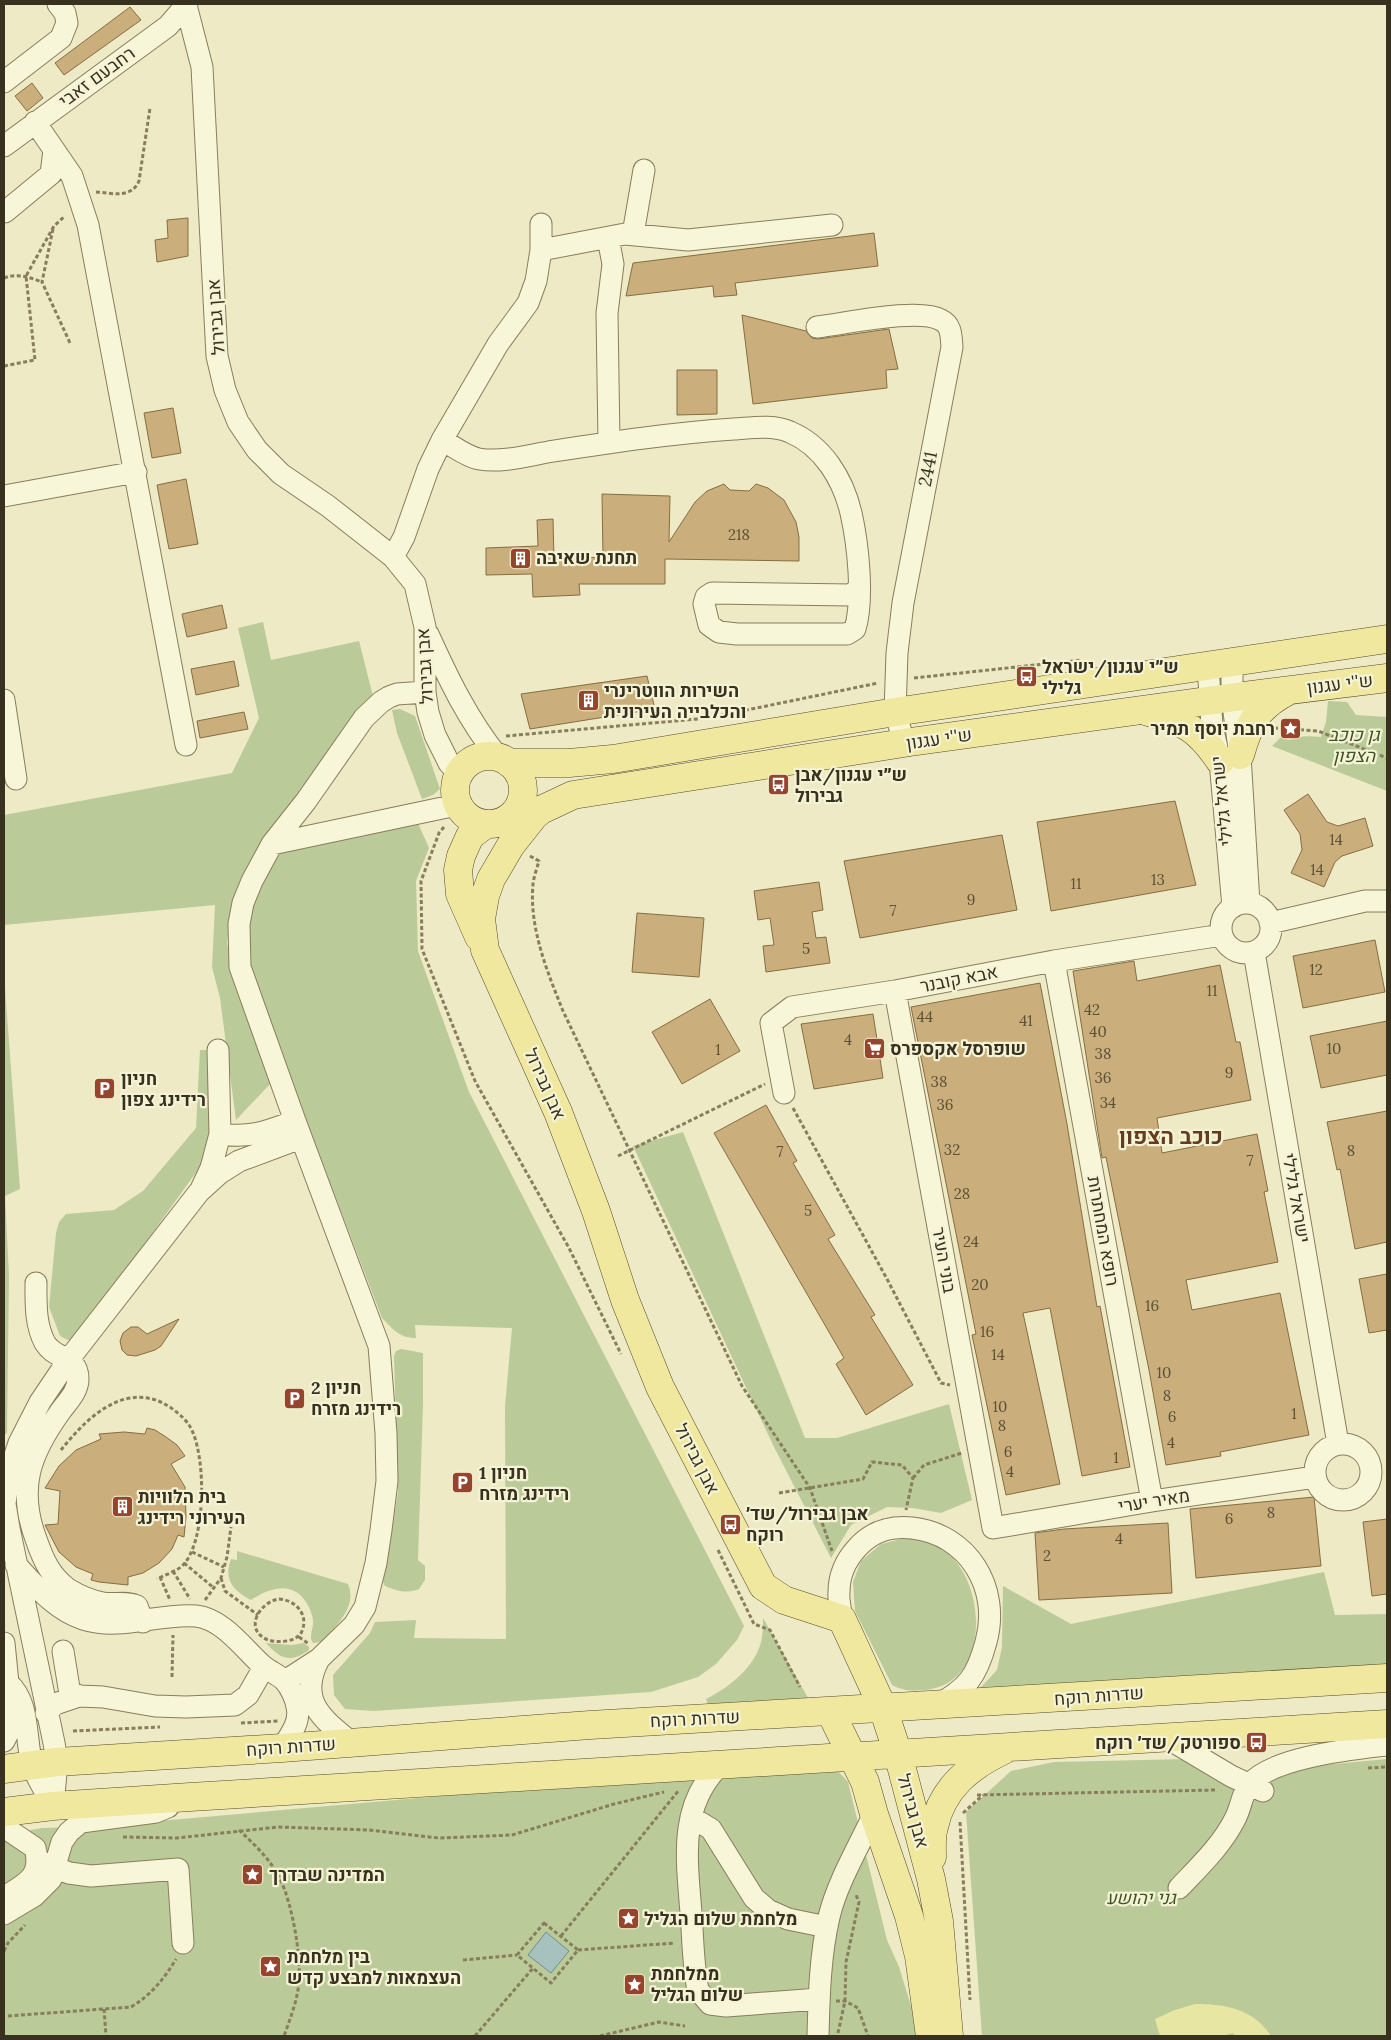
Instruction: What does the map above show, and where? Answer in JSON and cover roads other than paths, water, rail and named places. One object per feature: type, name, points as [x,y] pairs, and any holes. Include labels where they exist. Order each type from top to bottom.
[{"type":"main road","name":"ש''י עגנון","points":[[504,760],[569,763],[613,759],[895,712],[1387,640]]},
{"type":"main road","name":"ש''י עגנון","points":[[511,845],[522,829],[541,810],[573,794],[910,742],[1387,678]]},
{"type":"main road","points":[[1142,711],[1174,719],[1190,728],[1230,758],[1263,707],[1290,690]]},
{"type":"main road","points":[[483,757],[504,760],[516,769],[523,786],[520,804],[506,820],[496,823],[486,824],[469,817],[459,805],[457,785],[468,764],[483,757]]},
{"type":"main road","points":[[520,804],[545,794],[569,788],[743,769]]},
{"type":"main road","points":[[485,950],[460,894],[458,881],[461,856],[465,845],[470,836],[486,824]]},
{"type":"main road","name":"אבן גבירול","points":[[511,845],[491,879],[485,896],[481,919],[485,950],[558,1112],[596,1211],[625,1300],[660,1387],[763,1586],[784,1600],[842,1619],[883,1708],[898,1754],[931,1879],[939,1921],[949,2036]]},
{"type":"main road","name":"שדרות רוקח","points":[[4,1769],[44,1764],[590,1725],[1387,1678]]},
{"type":"main road","name":"אבן גבירול","points":[[830,1711],[865,1782],[909,1916],[919,1956],[930,2036]]},
{"type":"main road","points":[[4,1812],[53,1806],[190,1797],[1387,1724]]},
{"type":"main road","points":[[931,1879],[933,1828],[938,1809],[946,1795],[966,1772],[987,1758],[1010,1747]]},
{"type":"street","points":[[4,82],[61,38],[66,23],[65,13],[58,4]]},
{"type":"street","name":"רחבעם זאבי","points":[[4,146],[168,26],[186,4]]},
{"type":"street","name":"אבן גבירול","points":[[186,4],[202,67],[217,356],[225,390],[238,422],[257,450],[281,474],[328,506],[393,557],[415,584],[425,627],[425,692],[428,712],[434,735],[449,763],[457,785]]},
{"type":"street","points":[[36,122],[72,176],[88,225],[136,472],[186,746]]},
{"type":"street","points":[[5,212],[51,174],[54,150]]},
{"type":"street","points":[[633,234],[644,170]]},
{"type":"street","points":[[393,557],[407,530],[428,469],[442,440],[498,344],[528,303],[536,281],[541,250],[541,224]]},
{"type":"street","points":[[541,250],[625,234],[688,240],[832,225]]},
{"type":"street","points":[[608,238],[613,264],[607,313],[609,443]]},
{"type":"street","name":"2441","points":[[817,327],[903,316],[928,315],[943,320],[950,330],[952,347],[903,602],[895,712],[902,735],[910,742]]},
{"type":"street","points":[[442,440],[477,459],[499,460],[704,431],[772,427],[789,431],[806,440],[831,465],[843,486],[856,535],[858,589],[858,619],[855,629],[848,634],[737,634],[719,632],[709,625],[704,604],[706,597],[712,593],[851,594],[858,589]]},
{"type":"street","points":[[4,496],[136,472]]},
{"type":"street","points":[[425,627],[449,660],[480,735],[504,760]]},
{"type":"street","name":"ישראל גלילי","points":[[1220,664],[1221,699],[1212,726],[1230,758],[1241,905]]},
{"type":"street","points":[[285,1681],[319,1659],[354,1625],[365,1607],[376,1563],[386,1491],[386,1433],[379,1346],[240,967],[238,946],[239,924],[243,903],[252,881],[272,844],[306,801],[364,718],[381,702],[397,694],[425,692]]},
{"type":"street","points":[[4,700],[16,779]]},
{"type":"street","points":[[272,844],[447,807],[455,801],[457,785]]},
{"type":"street","points":[[1270,923],[1365,901],[1387,901]]},
{"type":"street","points":[[1241,905],[1258,906],[1264,911],[1270,923],[1270,934],[1267,942],[1254,952],[1238,952],[1225,942],[1222,935],[1222,919],[1241,905]]},
{"type":"street","name":"אבא קובנר","points":[[783,1085],[771,1023],[792,1007],[895,991],[1054,961],[1222,935]]},
{"type":"street","name":"ישראל גלילי","points":[[1254,952],[1338,1444]]},
{"type":"street","name":"רופא המחתרות","points":[[1054,961],[1152,1501]]},
{"type":"street","name":"בוני העיר","points":[[895,991],[967,1390],[994,1528]]},
{"type":"street","points":[[44,1764],[46,1713],[5,1504],[6,1487],[19,1443],[40,1402],[69,1359],[199,1191],[211,1168],[220,1134],[218,1050]]},
{"type":"street","points":[[220,1134],[247,1136],[298,1129]]},
{"type":"street","points":[[199,1191],[220,1173],[298,1129]]},
{"type":"street","points":[[36,1283],[37,1322],[45,1343],[56,1355],[69,1359],[77,1369],[78,1381],[75,1391],[53,1422],[31,1464],[26,1480],[26,1496],[34,1534],[47,1568],[62,1584],[83,1596],[102,1603],[137,1606],[143,1622]]},
{"type":"street","points":[[1338,1444],[1358,1447],[1370,1462],[1380,1470],[1360,1496],[1342,1501],[1324,1493],[1318,1486],[1315,1477],[1315,1468],[1323,1452],[1338,1444]]},
{"type":"street","name":"מאיר יערי","points":[[994,1528],[1152,1501],[1315,1477]]},
{"type":"street","points":[[842,1619],[838,1592],[842,1571],[851,1554],[865,1539],[880,1530],[920,1529],[938,1534],[959,1546],[976,1566],[985,1585],[989,1608],[989,1633],[982,1657],[971,1679],[957,1694],[935,1706]]},
{"type":"street","points":[[16,1565],[44,1595],[70,1614],[85,1620],[111,1624],[197,1616],[225,1630],[264,1667],[285,1681],[298,1708],[292,1732],[282,1748]]},
{"type":"street","points":[[4,1642],[32,1681],[46,1713]]},
{"type":"street","points":[[4,1642],[7,1734],[4,1742]]},
{"type":"street","points":[[63,1652],[69,1688],[71,1692],[79,1696]]},
{"type":"street","points":[[319,1659],[311,1674],[311,1694],[316,1708],[327,1723],[352,1742]]},
{"type":"street","points":[[46,1713],[55,1704],[79,1696],[103,1697],[155,1706],[235,1705],[248,1695],[264,1667]]},
{"type":"street","points":[[6,1684],[16,1690],[20,1700],[44,1764],[53,1806]]},
{"type":"street","points":[[1167,1738],[1252,1790]]},
{"type":"street","points":[[1179,1888],[1213,1852],[1227,1833],[1252,1790],[1256,1778],[1276,1767],[1339,1751],[1387,1745]]},
{"type":"street","points":[[720,1765],[701,1788],[688,1832],[687,1856],[698,1990],[710,2004],[726,2006],[819,1999]]},
{"type":"street","points":[[4,1897],[47,1865],[69,1832],[81,1822],[156,1812],[190,1797]]},
{"type":"street","points":[[818,2036],[819,1999],[829,1915],[874,1814]]},
{"type":"street","points":[[691,1817],[711,1829],[754,1898],[768,1910],[788,1919],[827,1926]]},
{"type":"street","points":[[4,1827],[35,1848],[47,1865],[51,1879],[34,1896],[4,1914]]},
{"type":"street","points":[[47,1865],[69,1873],[91,1876],[178,1870],[183,1942]]},
{"type":"water","points":[[546,1932],[569,1951],[551,1973],[528,1955]]},
{"type":"place","name":"תחנת שאיבה","points":[[520,558]]},
{"type":"place","name":"ש״י עגנון/ישראל גלילי","points":[[1026,677]]},
{"type":"place","name":"השירות הווטרינרי והכלבייה העירונית","points":[[588,701]]},
{"type":"place","name":"רחבת יוסף תמיר","points":[[1291,729]]},
{"type":"place","name":"ש״י עגנון/אבן גבירול","points":[[779,785]]},
{"type":"place","name":"שופרסל אקספרס","points":[[874,1049]]},
{"type":"place","name":"חניון רידינג צפון","points":[[105,1089]]},
{"type":"place","name":"2 חניון רידינג מזרח","points":[[295,1398]]},
{"type":"place","name":"1 חניון רידינג מזרח","points":[[463,1483]]},
{"type":"place","name":"בית הלוויות העירוני רידינג","points":[[122,1507]]},
{"type":"place","name":"אבן גבירול/שד׳ רוקח","points":[[730,1524]]},
{"type":"place","name":"ספורטק/שד׳ רוקח","points":[[1257,1743]]},
{"type":"place","name":"המדינה שבדרך","points":[[253,1875]]},
{"type":"place","name":"מלחמת שלום הגליל","points":[[628,1919]]},
{"type":"place","name":"בין מלחמת העצמאות למבצע קדש","points":[[271,1967]]},
{"type":"place","name":"ממלחמת שלום הגליל","points":[[635,1984]]},
{"type":"district","name":"כוכב הצפון","points":[[1171,1136]]},
{"type":"park label","name":"גן כוכב הצפון","points":[[1354,745]]},
{"type":"park label","name":"גני יהושע","points":[[1141,1898]]}]
